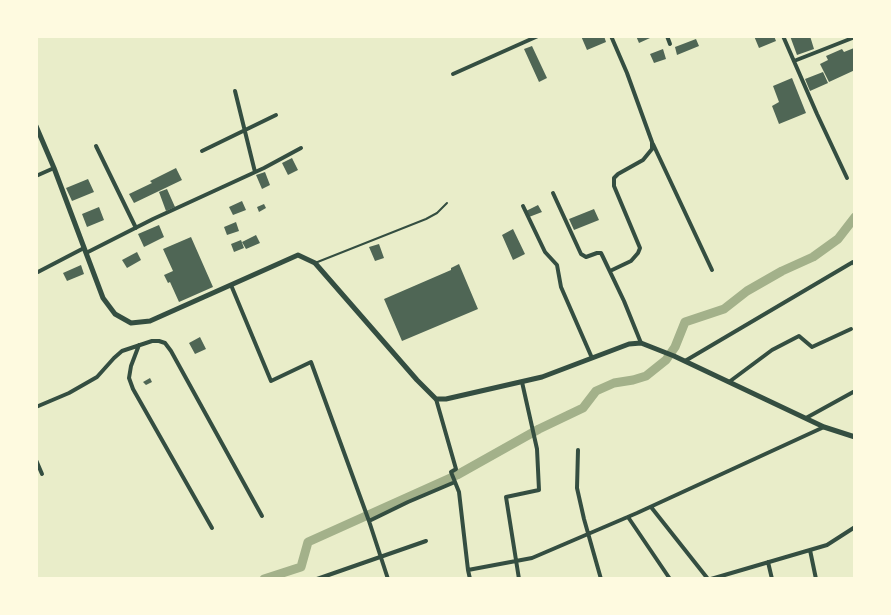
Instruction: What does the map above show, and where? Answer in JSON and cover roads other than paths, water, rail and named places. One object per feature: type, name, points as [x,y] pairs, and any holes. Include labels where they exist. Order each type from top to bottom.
[{"type":"street","points":[[453,74],[538,36]]},
{"type":"street","points":[[611,36],[627,73],[652,142],[712,270]]},
{"type":"street","points":[[667,36],[670,44]]},
{"type":"street","points":[[783,36],[847,178]]},
{"type":"street","points":[[794,61],[855,37]]},
{"type":"street","points":[[235,91],[255,172]]},
{"type":"street","points":[[202,151],[276,115]]},
{"type":"street","points":[[36,126],[54,168],[103,298],[115,314],[132,323],[150,321],[298,255],[315,262],[417,380],[436,399],[456,469],[451,472],[459,492],[470,579]]},
{"type":"street","points":[[610,271],[631,261],[640,248],[614,186],[614,178],[643,160],[652,149],[652,142]]},
{"type":"street","points":[[96,146],[136,228]]},
{"type":"street","points":[[36,273],[136,228],[302,148]]},
{"type":"street","points":[[36,176],[54,168]]},
{"type":"street","points":[[553,193],[581,254],[586,257],[597,253],[600,254],[610,271],[641,343]]},
{"type":"street","points":[[523,206],[545,252],[557,265],[561,287],[592,358]]},
{"type":"street","points":[[685,361],[853,262],[855,265]]},
{"type":"street","points":[[231,285],[270,381],[311,362],[388,579]]},
{"type":"street","points":[[728,382],[772,350],[799,336],[812,347],[851,329]]},
{"type":"street","points":[[36,407],[85,384],[102,372],[117,354],[152,341],[166,344],[172,351],[262,516]]},
{"type":"street","points":[[436,399],[446,399],[542,377],[629,344],[641,343],[685,361],[824,427],[855,437]]},
{"type":"street","points":[[139,345],[129,378],[133,389],[212,528]]},
{"type":"street","points":[[519,579],[506,497],[540,490],[537,449],[522,382]]},
{"type":"street","points":[[806,418],[855,391]]},
{"type":"street","points":[[468,570],[532,558],[651,507],[824,427]]},
{"type":"street","points":[[578,450],[577,488],[601,579]]},
{"type":"street","points":[[36,460],[42,474]]},
{"type":"street","points":[[369,521],[455,482]]},
{"type":"street","points":[[651,507],[709,579],[827,545],[855,526]]},
{"type":"street","points":[[628,517],[670,579]]},
{"type":"street","points":[[317,579],[426,541]]},
{"type":"street","points":[[810,550],[816,579]]},
{"type":"street","points":[[768,562],[772,579]]},
{"type":"lane","points":[[315,262],[426,219],[437,213],[447,203]]},
{"type":"waterway","points":[[264,579],[301,567],[308,542],[457,475],[539,429],[583,408],[596,391],[614,383],[646,376],[666,360],[675,347],[685,322],[724,309],[747,291],[782,271],[813,257],[838,239],[855,217]]}]
